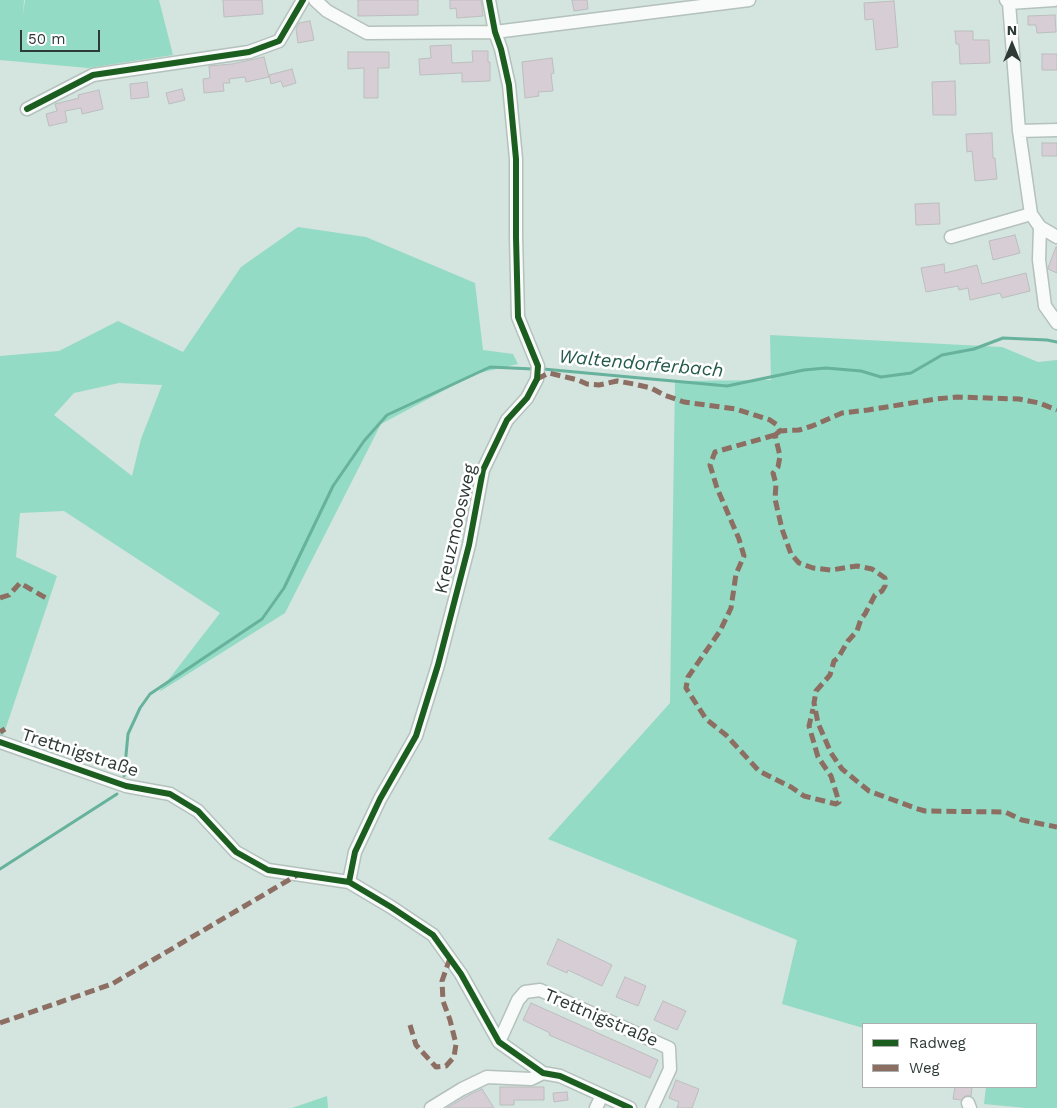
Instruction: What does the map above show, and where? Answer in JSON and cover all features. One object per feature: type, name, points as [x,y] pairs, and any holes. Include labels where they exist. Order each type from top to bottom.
[{"type":"street","points":[[27,109],[93,75],[249,52],[279,41],[303,0]]},
{"type":"street","points":[[315,0],[327,11],[367,33],[495,32],[749,0]]},
{"type":"street","name":"Kreuzmoosweg","points":[[349,882],[355,852],[380,799],[416,736],[443,647],[469,545],[483,470],[507,420],[527,398],[538,379],[538,366],[518,317],[515,150],[509,84],[495,32],[489,0]]},
{"type":"street","points":[[1054,0],[1008,2],[1019,131],[1031,214],[1040,228],[1057,237]]},
{"type":"street","points":[[1019,131],[1057,130]]},
{"type":"street","points":[[952,237],[1031,214]]},
{"type":"street","points":[[1040,228],[1039,260],[1045,306],[1057,323]]},
{"type":"street","name":"Trettnigstraße","points":[[0,742],[126,786],[170,794],[198,811],[236,852],[268,870],[349,882],[433,935],[461,974],[499,1042],[543,1072],[560,1076],[630,1108]]},
{"type":"street","name":"Trettnigstraße","points":[[499,1042],[518,1000],[525,992],[540,990],[669,1048],[670,1069],[652,1108]]},
{"type":"street","points":[[432,1108],[462,1089],[487,1077],[531,1079],[543,1072]]},
{"type":"street","points":[[596,1108],[602,1095]]},
{"type":"green space","points":[[0,0],[24,0],[23,15],[25,0],[159,0],[173,55],[88,68],[0,60]]},
{"type":"green space","points":[[298,227],[366,237],[475,283],[483,350],[513,354],[518,364],[475,374],[381,424],[285,613],[159,692],[220,613],[64,511],[20,513],[16,557],[57,576],[0,745],[0,356],[59,351],[118,321],[183,352],[241,267]],"holes":[[[119,383],[162,385],[141,439],[132,476],[54,415],[74,393]]]},
{"type":"green space","points":[[770,335],[1002,347],[1038,362],[1057,360],[1057,1108],[1026,1108],[984,1104],[986,1088],[1037,1088],[1037,1023],[862,1023],[862,1028],[782,1004],[797,940],[548,839],[670,703],[675,381],[771,380]]},
{"type":"green space","points":[[327,1096],[328,1108],[292,1108]]},
{"type":"building","points":[[223,0],[262,0],[263,14],[224,17]]},
{"type":"building","points":[[358,0],[418,0],[418,15],[358,16]]},
{"type":"building","points":[[450,0],[481,0],[483,16],[457,18],[456,8],[450,9]]},
{"type":"building","points":[[572,0],[587,0],[588,9],[574,11]]},
{"type":"building","points":[[894,1],[898,47],[876,50],[873,19],[865,20],[864,3]]},
{"type":"building","points":[[1055,15],[1056,32],[1037,33],[1036,25],[1028,25],[1028,16]]},
{"type":"building","points":[[310,21],[314,40],[298,43],[296,29],[299,23]]},
{"type":"building","points":[[955,31],[973,31],[973,40],[989,40],[990,63],[960,64],[959,44],[956,44]]},
{"type":"building","points":[[451,45],[452,63],[473,62],[472,51],[488,51],[490,81],[462,82],[462,73],[420,75],[419,59],[431,58],[430,46]]},
{"type":"building","points":[[348,52],[389,52],[389,68],[378,68],[378,98],[364,98],[364,68],[348,69]]},
{"type":"building","points":[[1042,54],[1057,54],[1057,70],[1042,70]]},
{"type":"building","points":[[264,57],[269,77],[246,82],[245,77],[229,79],[230,83],[223,83],[224,91],[204,93],[203,79],[210,78],[209,66],[232,64]]},
{"type":"building","points":[[552,58],[554,73],[551,74],[553,91],[538,92],[539,96],[525,98],[522,62]]},
{"type":"building","points":[[292,69],[296,83],[283,87],[281,81],[271,84],[269,75]]},
{"type":"building","points":[[955,81],[956,115],[933,115],[932,82]]},
{"type":"building","points":[[147,82],[149,97],[131,99],[130,84]]},
{"type":"building","points":[[182,89],[185,100],[169,104],[166,93]]},
{"type":"building","points":[[99,90],[103,109],[82,114],[81,108],[65,111],[67,122],[49,126],[46,114],[57,111],[55,104],[79,98],[78,95]]},
{"type":"building","points":[[992,133],[993,158],[995,158],[997,179],[975,181],[972,151],[967,152],[966,134]]},
{"type":"building","points":[[1042,143],[1057,143],[1057,156],[1042,156]]},
{"type":"building","points":[[939,203],[940,224],[916,225],[915,204]]},
{"type":"building","points":[[1015,235],[1020,253],[993,260],[989,241]]},
{"type":"building","points":[[1057,247],[1057,273],[1048,269]]},
{"type":"building","points":[[944,264],[945,273],[977,265],[982,284],[1026,273],[1030,291],[1002,298],[1000,293],[970,300],[968,288],[959,290],[958,286],[926,292],[921,268]]},
{"type":"building","points":[[558,939],[612,965],[602,986],[568,970],[567,973],[547,964]]},
{"type":"building","points":[[625,977],[646,986],[638,1006],[616,997]]},
{"type":"building","points":[[663,1001],[686,1011],[677,1030],[654,1020]]},
{"type":"building","points":[[531,1003],[658,1060],[650,1078],[549,1035],[550,1033],[523,1020]]},
{"type":"building","points":[[676,1080],[699,1089],[692,1108],[677,1108],[679,1102],[669,1098]]},
{"type":"building","points":[[500,1087],[544,1087],[544,1100],[514,1100],[514,1105],[500,1105]]},
{"type":"building","points":[[955,1088],[972,1088],[971,1096],[965,1096],[961,1100],[953,1099]]},
{"type":"building","points":[[482,1089],[494,1108],[447,1108],[469,1095]]},
{"type":"building","points":[[567,1092],[568,1100],[554,1102],[553,1093]]},
{"type":"waterway","name":"Waltendorferbach","points":[[543,369],[727,386],[804,370],[826,368],[861,371],[881,377],[911,373],[942,355],[974,349],[1003,338],[1057,342]]},
{"type":"waterway","name":"Waltendorferbach","points":[[124,776],[128,734],[140,708],[150,694],[262,619],[284,588],[333,486],[364,441],[387,415],[490,367],[533,369]]},
{"type":"waterway","name":"Waltendorferbach","points":[[0,869],[117,794]]},
{"type":"marked path","points":[[537,379],[549,373],[587,384],[599,385],[617,381],[634,384],[651,388],[684,402],[736,409],[770,420],[777,425],[780,431],[799,430],[842,413],[957,397],[1019,399],[1039,403],[1057,410]]},
{"type":"marked path","points":[[780,431],[775,435],[780,456],[778,467],[773,473],[776,484],[775,499],[782,529],[791,554],[799,563],[813,568],[831,570],[857,566],[872,569],[885,578],[885,586],[882,591],[875,595],[861,619],[857,631],[834,661],[830,675],[816,691],[814,703],[818,723],[831,753],[842,769],[869,791],[925,811],[1005,812],[1022,820],[1057,827]]},
{"type":"marked path","points":[[775,435],[715,452],[710,465],[744,556],[736,574],[731,608],[720,631],[688,677],[686,688],[706,719],[726,735],[759,771],[791,787],[804,796],[836,804],[839,802],[831,776],[818,757],[809,726],[813,709]]},
{"type":"marked path","points":[[0,598],[9,595],[20,583],[46,598]]},
{"type":"marked path","points":[[0,732],[5,729]]},
{"type":"marked path","points":[[0,1023],[112,984],[299,874]]},
{"type":"marked path","points":[[410,1025],[416,1045],[436,1067],[446,1066],[454,1057],[456,1044],[443,1001],[442,981],[450,958]]},
{"type":"cycle path","points":[[27,109],[93,75],[249,52],[279,41],[303,0]]},
{"type":"cycle path","points":[[349,882],[355,852],[380,799],[416,736],[438,665],[469,545],[483,470],[507,420],[527,398],[537,379],[538,366],[518,317],[516,159],[509,85],[489,0]]},
{"type":"cycle path","points":[[0,742],[126,786],[170,794],[198,811],[236,852],[268,870],[349,882],[433,935],[461,974],[499,1042],[543,1073],[560,1076],[630,1108]]}]
